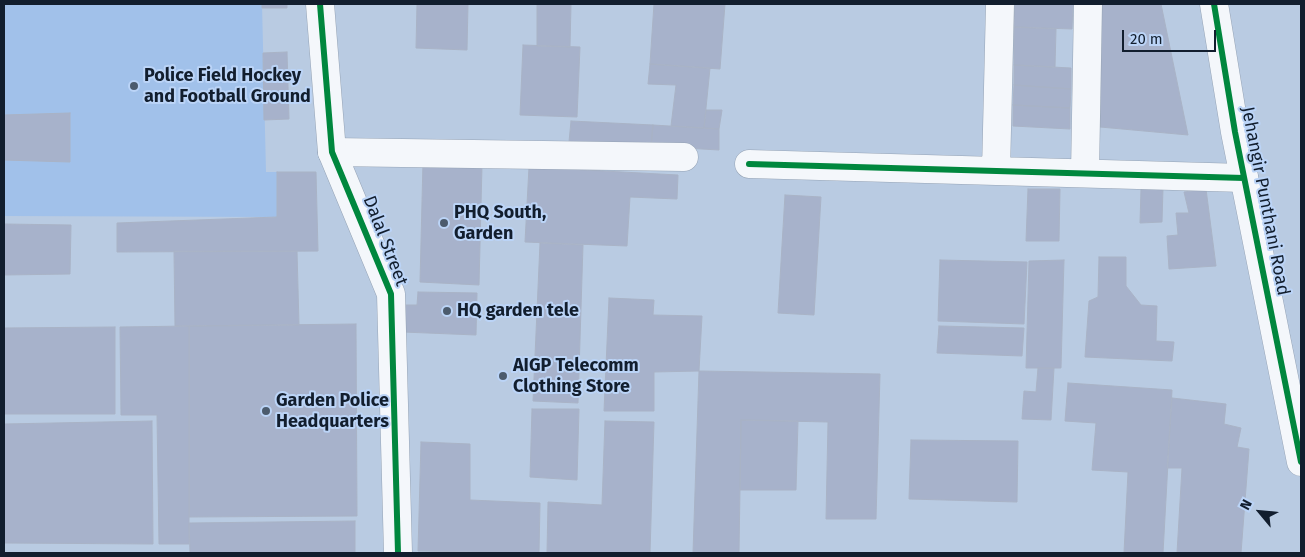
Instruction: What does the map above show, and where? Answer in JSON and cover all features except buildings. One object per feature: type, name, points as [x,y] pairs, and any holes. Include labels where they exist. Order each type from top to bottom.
[{"type":"street","name":"Dalal Street","points":[[320,4],[332,152],[391,294],[398,553]]},
{"type":"street","points":[[996,171],[1000,4]]},
{"type":"street","points":[[1085,173],[1088,4]]},
{"type":"street","name":"Jehangir Punthani Road","points":[[1214,4],[1244,178],[1301,462]]},
{"type":"street","points":[[332,152],[684,157]]},
{"type":"street","points":[[749,164],[1244,178]]},
{"type":"shaded area","name":"Police Field Hockey and Football Ground","points":[[4,4],[262,4],[266,172],[277,172],[277,217],[4,216]]},
{"type":"cycle path","points":[[320,4],[332,152],[391,294],[398,553]]},
{"type":"cycle path","points":[[1214,4],[1235,132],[1301,462]]},
{"type":"cycle path","points":[[749,164],[1244,178]]},
{"type":"place","name":"Police Field Hockey and Football Ground","points":[[134,86]]},
{"type":"place","name":"PHQ South, Garden","points":[[444,223]]},
{"type":"place","name":"HQ garden tele","points":[[447,311]]},
{"type":"place","name":"AIGP Telecomm Clothing Store","points":[[503,376]]},
{"type":"place","name":"Garden Police Headquarters","points":[[266,411]]}]
